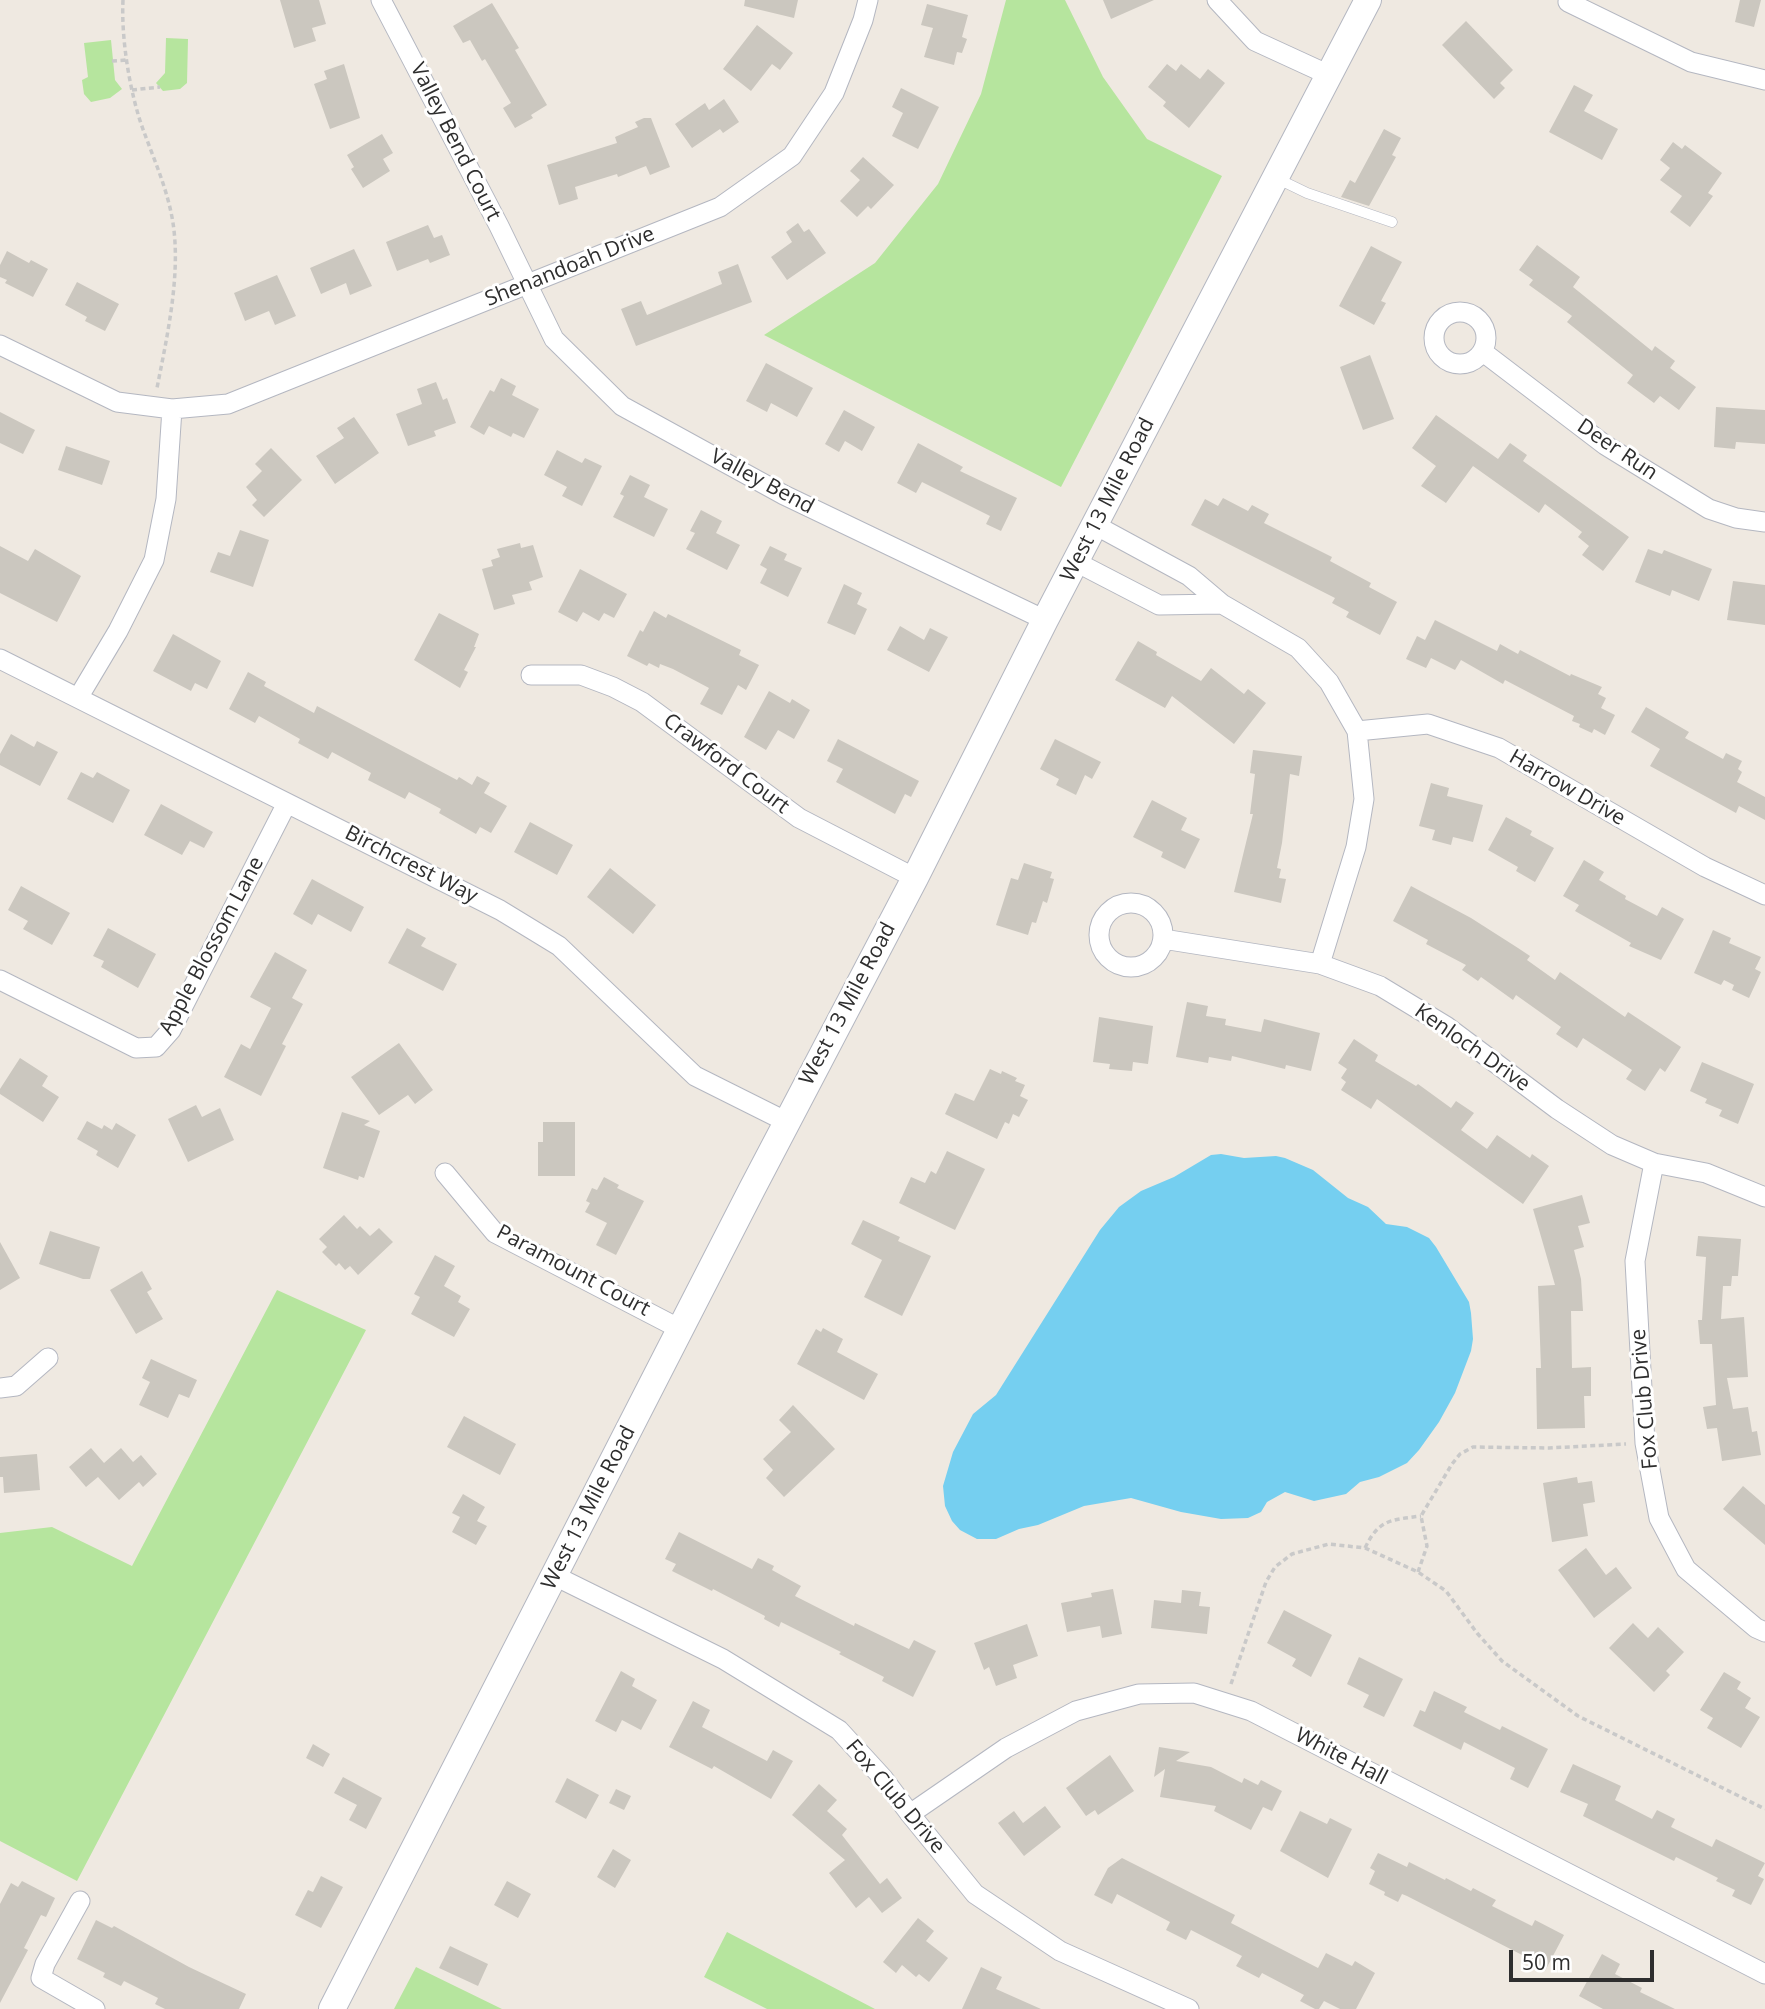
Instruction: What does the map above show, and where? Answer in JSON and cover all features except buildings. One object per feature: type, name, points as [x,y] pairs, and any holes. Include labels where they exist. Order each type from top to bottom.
[{"type":"street","name":"Valley Bend Court","points":[[381,0],[528,285]]},
{"type":"street","name":"Shenandoah Drive","points":[[0,345],[117,402],[163,408],[229,404],[720,207],[792,156],[834,93],[863,20],[868,0]]},
{"type":"street","points":[[1217,0],[1255,41],[1329,75]]},
{"type":"street","name":"West 13 Mile Road","points":[[332,2009],[680,1329],[915,878],[1045,620],[1368,0]]},
{"type":"street","points":[[1569,2],[1691,62],[1765,80]]},
{"type":"street","name":"Valley Bend","points":[[528,285],[554,339],[622,406],[784,495],[1045,620]]},
{"type":"street","name":"Deer Run","points":[[1483,352],[1605,445],[1709,509],[1736,518],[1765,522]]},
{"type":"street","points":[[78,698],[118,631],[154,560],[166,499],[163,408]]},
{"type":"street","points":[[1095,525],[1189,576],[1222,604],[1298,648],[1329,682],[1357,731],[1364,799],[1356,847],[1320,964]]},
{"type":"street","points":[[1076,562],[1159,604],[1222,604]]},
{"type":"street","name":"Birchcrest Way","points":[[0,659],[500,910],[559,946],[695,1076],[787,1122]]},
{"type":"street","name":"Crawford Court","points":[[531,675],[581,675],[642,702],[799,818],[915,878]]},
{"type":"street","name":"Harrow Drive","points":[[1357,731],[1428,724],[1499,748],[1705,867],[1765,895]]},
{"type":"street","name":"Apple Blossom Lane","points":[[0,980],[136,1048],[156,1047],[171,1030],[287,803]]},
{"type":"street","name":"Kenloch Drive","points":[[1163,939],[1320,964],[1380,986],[1435,1019],[1557,1109],[1612,1145],[1654,1163],[1706,1173],[1765,1197]]},
{"type":"street","name":"Fox Club Drive","points":[[1654,1163],[1635,1261],[1645,1443],[1659,1518],[1686,1570],[1756,1628],[1765,1632]]},
{"type":"street","name":"Paramount Court","points":[[445,1174],[495,1233],[680,1329]]},
{"type":"street","points":[[0,1388],[16,1386],[48,1358]]},
{"type":"street","name":"Fox Club Drive","points":[[555,1576],[723,1659],[839,1730],[883,1778],[975,1894],[1060,1951],[1189,2009]]},
{"type":"street","name":"White Hall","points":[[910,1814],[1006,1748],[1076,1711],[1139,1694],[1194,1693],[1251,1711],[1765,1974]]},
{"type":"street","points":[[80,1901],[45,1964],[41,1978],[95,2009]]},
{"type":"lane","points":[[1276,177],[1307,193],[1392,222]]},
{"type":"path","points":[[122,0],[132,90],[143,130],[161,175],[173,224],[175,263],[163,408]]},
{"type":"path","points":[[112,61],[127,60]]},
{"type":"path","points":[[132,90],[160,87]]},
{"type":"path","points":[[1418,1572],[1427,1546],[1421,1516],[1460,1454],[1473,1447],[1549,1448],[1645,1443]]},
{"type":"path","points":[[1365,1548],[1373,1531],[1391,1520],[1421,1516]]},
{"type":"path","points":[[1225,1703],[1266,1582],[1275,1567],[1292,1554],[1329,1544],[1365,1548],[1418,1572],[1446,1591],[1502,1661],[1568,1709],[1765,1809]]},
{"type":"green space","points":[[1006,0],[1065,0],[1103,77],[1147,139],[1222,176],[1061,487],[764,335],[875,263],[938,184],[981,94]]},
{"type":"green space","points":[[166,38],[188,39],[187,83],[180,89],[163,91],[156,83],[165,73]]},
{"type":"green space","points":[[111,40],[115,80],[122,89],[110,98],[91,102],[84,94],[82,80],[88,77],[84,43]]},
{"type":"green space","points":[[277,1290],[366,1330],[77,1881],[0,1841],[0,1533],[52,1527],[132,1566]]},
{"type":"green space","points":[[727,1932],[875,2009],[767,2009],[704,1977]]},
{"type":"green space","points":[[416,1967],[502,2009],[394,2009]]},
{"type":"water","points":[[1211,1155],[1244,1158],[1285,1158],[1313,1170],[1348,1198],[1368,1207],[1386,1224],[1407,1227],[1429,1238],[1469,1302],[1473,1339],[1455,1393],[1439,1422],[1407,1463],[1379,1477],[1360,1482],[1346,1494],[1314,1501],[1285,1492],[1267,1502],[1261,1512],[1248,1518],[1221,1519],[1181,1512],[1131,1498],[1084,1506],[996,1539],[977,1539],[960,1530],[945,1506],[943,1486],[953,1452],[973,1414],[996,1395],[1100,1230],[1119,1207],[1141,1191],[1174,1177]]}]
